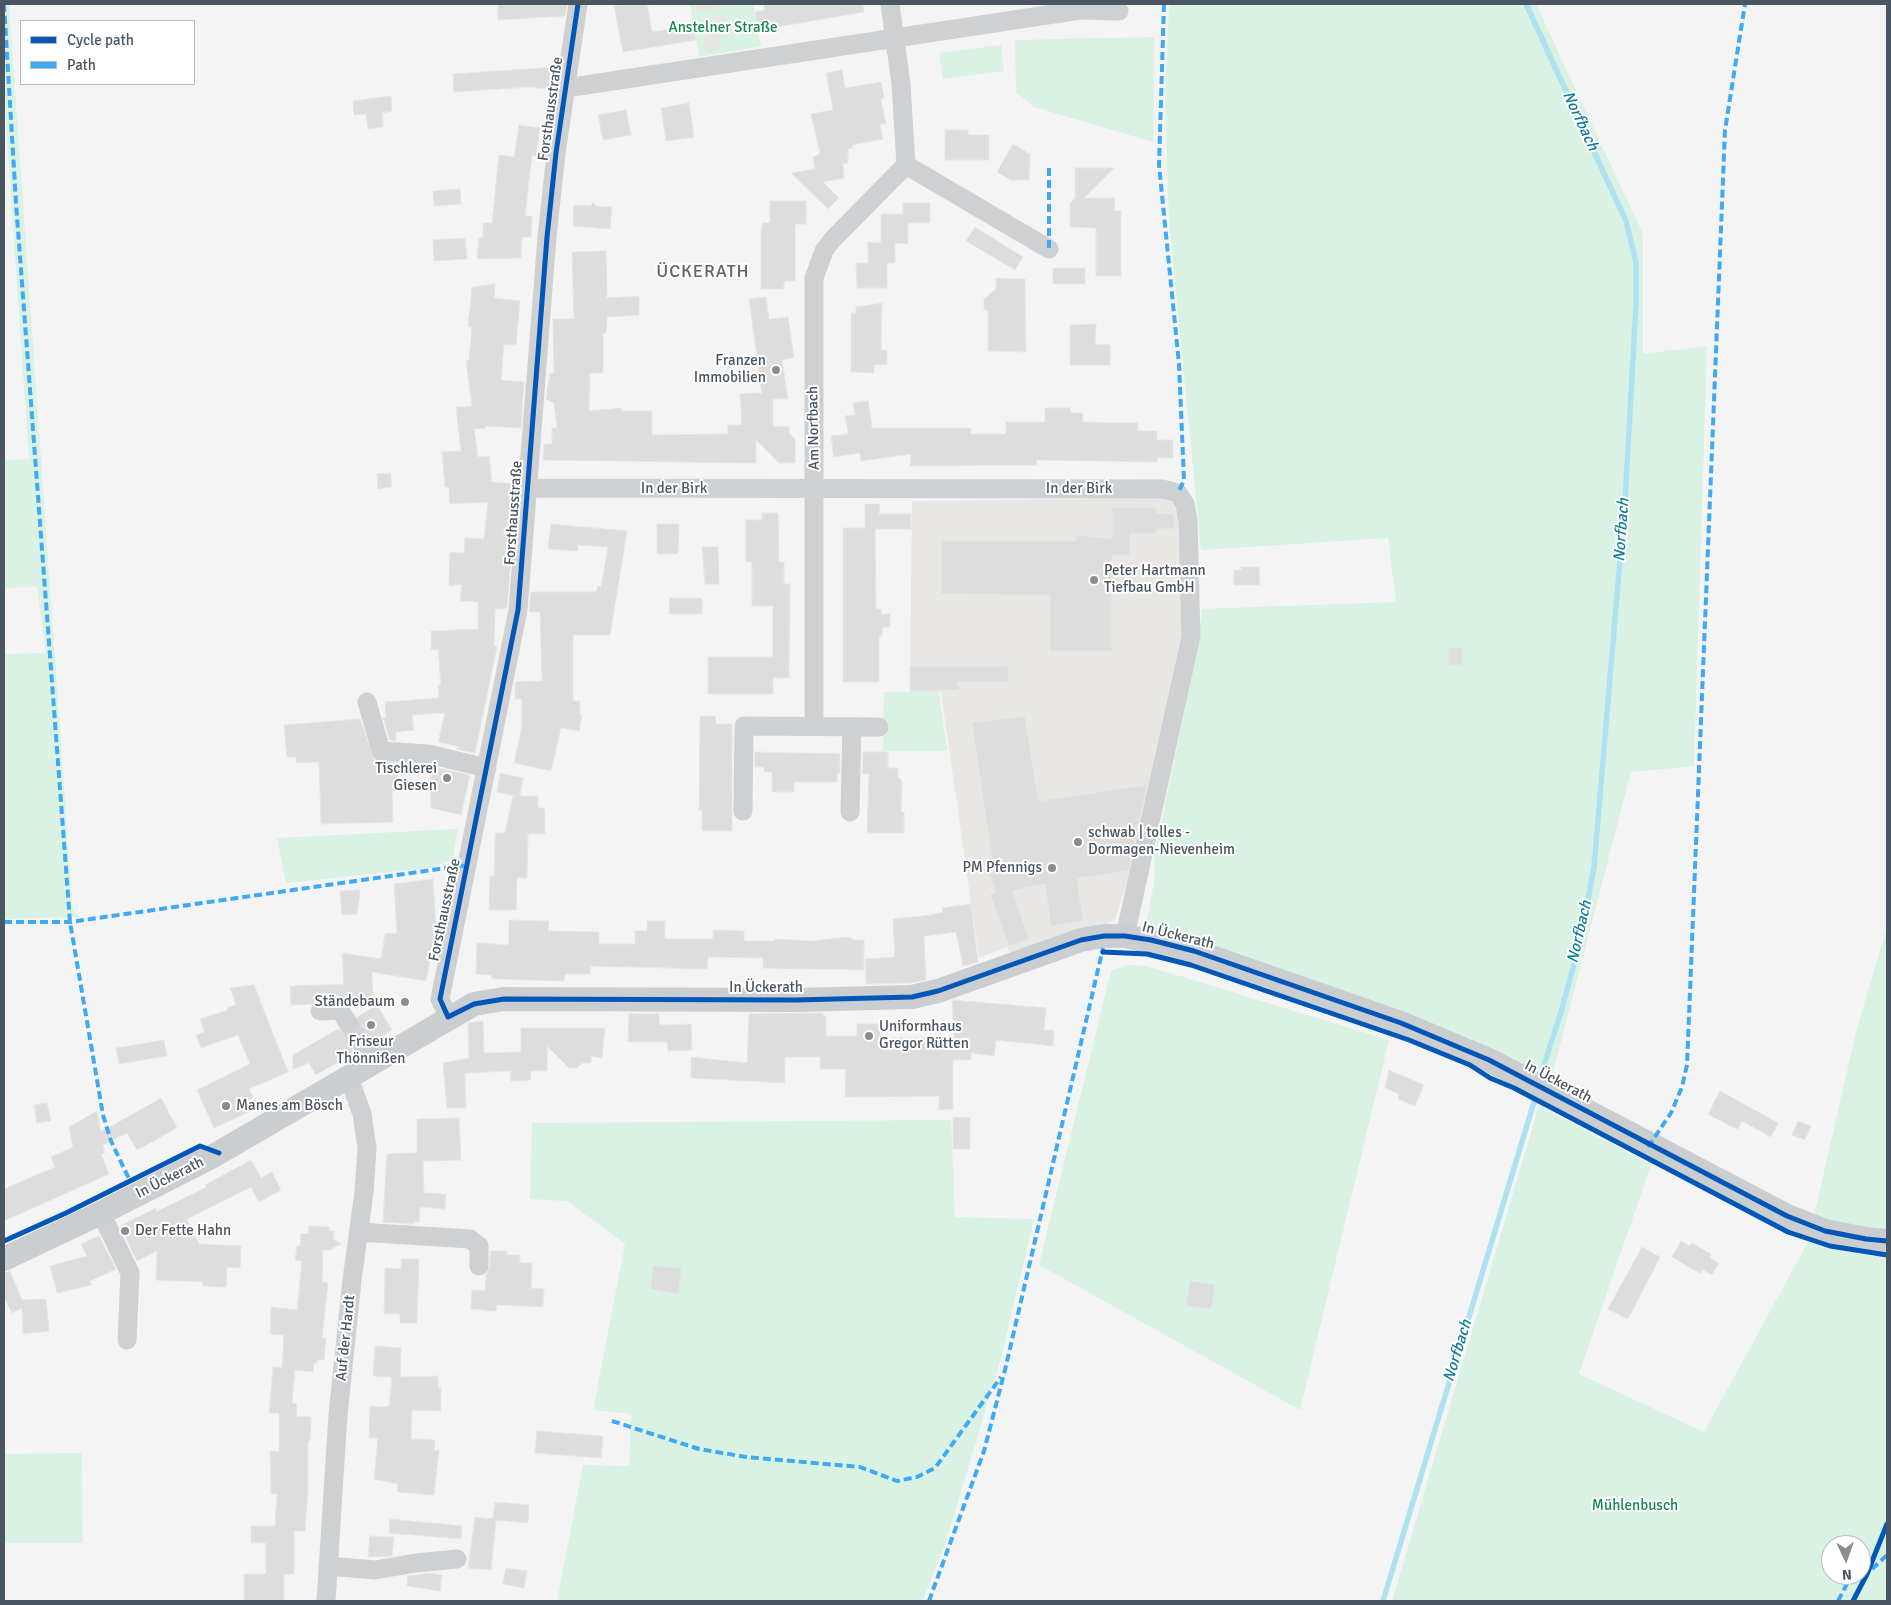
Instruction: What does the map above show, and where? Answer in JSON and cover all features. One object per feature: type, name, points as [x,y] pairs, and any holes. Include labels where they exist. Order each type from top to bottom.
[{"type":"main road","name":"In Ückerath","points":[[4,1259],[101,1213],[133,1188],[215,1155],[349,1078],[368,1055],[474,1004],[504,1000],[796,1000],[912,997],[938,992],[1081,940],[1104,936],[1125,936],[1194,951],[1401,1023],[1480,1056],[1787,1216],[1826,1230],[1866,1239],[1887,1241]]},
{"type":"street","name":"Forsthausstraße","points":[[448,1017],[440,999],[518,610],[547,237],[578,4]]},
{"type":"street","points":[[890,4],[901,84],[906,165],[1049,249]]},
{"type":"street","points":[[566,88],[1080,10],[1119,11]]},
{"type":"street","name":"Am Norfbach","points":[[814,726],[815,490],[812,296],[817,266],[832,240],[906,165]]},
{"type":"street","name":"In der Birk","points":[[528,488],[815,490],[1162,488],[1178,493],[1185,504],[1188,521],[1191,636],[1125,936]]},
{"type":"street","points":[[367,702],[381,751],[428,754],[487,768]]},
{"type":"street","points":[[743,810],[744,726],[879,727]]},
{"type":"street","points":[[850,812],[852,727]]},
{"type":"street","points":[[320,1011],[340,1010],[348,1023]]},
{"type":"street","name":"Auf der Hardt","points":[[326,1601],[338,1415],[367,1148],[362,1114],[349,1078]]},
{"type":"street","points":[[101,1213],[130,1273],[127,1340]]},
{"type":"street","points":[[358,1232],[470,1239],[479,1246],[479,1266]]},
{"type":"street","points":[[328,1566],[375,1570],[457,1559]]},
{"type":"shaded area","points":[[1163,498],[1172,502],[1178,508],[1182,631],[1129,875],[1115,920],[1098,928],[1011,955],[1007,947],[979,958],[941,692],[910,692],[912,501]]},
{"type":"green space","points":[[4,4],[9,4],[71,887],[73,910],[79,917],[4,919],[4,654],[46,653],[37,587],[4,588],[4,460],[29,459],[4,96]]},
{"type":"green space","name":"Anstelner Straße","points":[[690,4],[753,4],[761,46],[699,57]]},
{"type":"green space","points":[[1169,4],[1536,4],[1643,234],[1643,354],[1707,346],[1694,766],[1631,772],[1552,1076],[1526,1068],[1341,991],[1158,931],[1147,919],[1155,878],[1154,857],[1198,647],[1202,609],[1396,602],[1388,538],[1201,550],[1169,221],[1165,106]]},
{"type":"green space","points":[[1155,37],[1153,142],[1034,107],[1016,92],[1015,40]]},
{"type":"green space","points":[[1001,45],[1004,71],[943,79],[939,53]]},
{"type":"green space","points":[[884,692],[939,692],[947,751],[883,751]]},
{"type":"green space","points":[[458,829],[453,858],[436,867],[286,883],[277,838]]},
{"type":"green space","points":[[1887,927],[1887,1231],[1817,1219],[1664,1141],[1814,1216],[1856,1032]]},
{"type":"green space","points":[[1127,965],[1145,966],[1180,976],[1389,1040],[1300,1410],[1039,1265],[1111,971]]},
{"type":"green space","name":"Mühlenbusch","points":[[1539,1106],[1651,1165],[1579,1374],[1704,1432],[1808,1242],[1839,1251],[1887,1258],[1887,1601],[1392,1601]]},
{"type":"green space","points":[[951,1120],[955,1217],[1034,1219],[1001,1358],[945,1545],[922,1601],[557,1601],[583,1465],[629,1466],[631,1414],[593,1410],[625,1244],[567,1201],[530,1199],[532,1123]]},
{"type":"green space","points":[[82,1453],[83,1543],[4,1543],[4,1454]]},
{"type":"sand","points":[[696,4],[725,4],[704,12],[697,9]]},
{"type":"sand","points":[[717,16],[722,16],[732,23],[735,31],[728,37],[719,39],[720,45],[717,50],[709,52],[705,49],[704,40],[707,35],[714,33],[712,25]]},
{"type":"building","points":[[498,4],[567,4],[565,16],[498,20]]},
{"type":"building","points":[[647,4],[652,32],[693,25],[696,40],[623,52],[614,6]]},
{"type":"building","points":[[763,4],[863,4],[864,12],[759,30],[755,12],[765,10]]},
{"type":"building","points":[[557,67],[554,90],[529,87],[454,92],[453,74]]},
{"type":"building","points":[[842,70],[845,88],[881,82],[884,98],[881,99],[886,124],[880,124],[883,139],[852,145],[853,148],[848,149],[848,163],[843,164],[844,178],[823,182],[839,198],[828,209],[791,173],[815,169],[813,157],[820,154],[811,114],[833,110],[826,73]]},
{"type":"building","points":[[391,96],[392,111],[382,113],[383,127],[368,129],[366,114],[354,115],[353,101]]},
{"type":"building","points":[[689,103],[694,137],[666,141],[661,108]]},
{"type":"building","points":[[626,110],[631,135],[603,140],[598,115]]},
{"type":"building","points":[[519,125],[540,128],[536,156],[532,155],[525,216],[532,216],[531,237],[522,237],[521,258],[477,259],[479,238],[483,238],[483,223],[492,223],[499,155],[514,157]]},
{"type":"building","points":[[945,130],[968,130],[968,135],[989,135],[989,160],[945,160]]},
{"type":"building","points":[[1013,144],[1030,154],[1029,180],[1011,180],[997,172]]},
{"type":"building","points":[[1075,168],[1114,168],[1084,198],[1115,198],[1114,211],[1121,211],[1121,276],[1096,276],[1096,228],[1070,227],[1070,203],[1075,198]]},
{"type":"building","points":[[460,189],[461,204],[434,206],[433,191]]},
{"type":"building","points":[[770,201],[806,201],[806,224],[795,224],[795,281],[785,281],[783,289],[761,289],[761,232],[763,223],[770,223]]},
{"type":"building","points":[[593,203],[597,206],[612,207],[610,229],[573,226],[574,205],[590,206]]},
{"type":"building","points":[[903,203],[930,203],[930,223],[908,223],[908,244],[895,243],[895,263],[887,263],[887,288],[857,288],[856,263],[868,263],[868,242],[881,243],[881,214],[903,214]]},
{"type":"building","points":[[975,227],[1023,257],[1015,270],[966,241]]},
{"type":"building","points":[[465,238],[467,259],[434,261],[433,240]]},
{"type":"building","points":[[606,251],[607,298],[639,296],[639,315],[607,317],[606,333],[603,333],[603,373],[590,373],[589,411],[622,408],[622,411],[652,411],[652,435],[728,434],[728,425],[742,425],[740,394],[762,393],[749,299],[766,297],[769,319],[788,317],[794,358],[782,360],[788,399],[773,399],[773,426],[789,427],[789,433],[795,439],[795,463],[779,463],[756,440],[756,463],[543,460],[544,444],[552,444],[552,428],[557,428],[554,403],[546,399],[550,373],[554,373],[553,319],[574,319],[572,252]]},
{"type":"building","points":[[1053,268],[1085,268],[1085,284],[1053,284]]},
{"type":"building","points":[[996,278],[1025,279],[1026,352],[988,351],[988,311],[984,309],[984,299],[996,289]]},
{"type":"building","points":[[495,284],[494,298],[520,301],[516,345],[504,344],[501,380],[524,382],[521,428],[486,426],[486,428],[474,429],[478,457],[489,456],[492,482],[517,484],[507,608],[495,609],[494,646],[497,647],[475,753],[456,749],[460,747],[438,742],[445,713],[412,715],[414,730],[396,732],[396,741],[390,740],[383,718],[386,718],[385,702],[439,698],[438,685],[441,685],[438,649],[431,650],[431,631],[478,629],[478,602],[460,601],[462,584],[449,586],[450,552],[464,553],[465,538],[484,539],[488,502],[450,504],[449,487],[445,487],[442,452],[461,451],[456,407],[472,406],[466,361],[469,360],[472,327],[468,327],[472,287]]},
{"type":"building","points":[[882,303],[881,350],[887,350],[887,364],[874,365],[874,373],[851,372],[851,313],[856,313],[856,307]]},
{"type":"building","points":[[1096,324],[1095,345],[1110,344],[1110,365],[1070,365],[1070,325]]},
{"type":"building","points":[[868,401],[872,428],[971,428],[971,434],[1006,434],[1006,422],[1045,422],[1045,408],[1070,408],[1071,413],[1083,413],[1083,422],[1138,423],[1138,431],[1157,431],[1157,440],[1173,440],[1173,458],[1157,458],[1157,462],[1036,460],[1037,465],[910,466],[911,454],[861,461],[860,453],[834,457],[831,436],[848,434],[845,416],[855,415],[853,403]]},
{"type":"building","points":[[390,473],[392,487],[378,489],[377,474]]},
{"type":"building","points":[[865,504],[880,504],[879,514],[911,514],[911,529],[875,529],[876,609],[881,609],[881,614],[890,614],[890,627],[882,628],[882,636],[879,636],[879,682],[843,682],[843,528],[865,528]]},
{"type":"building","points":[[1112,508],[1157,508],[1156,513],[1174,514],[1174,529],[1156,529],[1156,534],[1130,534],[1130,555],[1112,555],[1112,651],[1050,651],[1050,595],[941,594],[941,541],[1076,541],[1076,535],[1112,539]]},
{"type":"building","points":[[762,513],[778,513],[779,562],[784,562],[784,584],[790,584],[789,678],[773,678],[773,694],[708,694],[708,657],[773,657],[773,606],[752,606],[752,562],[746,562],[746,520],[762,520]]},
{"type":"building","points":[[551,524],[627,531],[610,635],[573,635],[573,701],[580,701],[580,715],[582,715],[579,731],[561,728],[551,771],[514,763],[522,726],[522,699],[515,699],[515,682],[542,681],[540,612],[529,612],[531,592],[596,592],[598,586],[601,587],[608,547],[578,545],[578,551],[548,549]]},
{"type":"building","points":[[657,524],[679,524],[678,554],[657,554]]},
{"type":"building","points":[[702,547],[718,547],[719,584],[705,584]]},
{"type":"building","points":[[1241,567],[1259,567],[1260,585],[1234,585],[1234,570],[1241,570]]},
{"type":"building","points":[[670,598],[702,598],[702,614],[669,614]]},
{"type":"building","points":[[1448,648],[1462,648],[1462,665],[1448,665]]},
{"type":"building","points":[[910,666],[1008,666],[1009,682],[957,682],[959,690],[910,691]]},
{"type":"building","points":[[700,716],[715,716],[716,724],[732,724],[732,831],[702,831],[702,810],[699,810]]},
{"type":"building","points":[[1025,716],[1038,801],[1147,785],[1128,871],[1077,878],[1083,921],[1051,926],[1045,884],[1012,891],[1029,939],[1009,946],[990,894],[996,892],[989,874],[994,873],[972,723]]},
{"type":"building","points":[[360,719],[374,759],[397,763],[398,791],[392,791],[393,822],[321,824],[319,762],[296,763],[296,757],[287,757],[284,725]]},
{"type":"building","points":[[755,752],[840,754],[840,773],[837,773],[837,782],[794,782],[794,792],[772,792],[772,772],[764,772],[764,767],[755,767]]},
{"type":"building","points":[[863,752],[888,752],[888,768],[898,768],[898,777],[902,781],[901,812],[904,812],[904,833],[867,833],[869,774],[862,774]]},
{"type":"building","points":[[433,767],[470,775],[461,815],[431,808],[430,782]]},
{"type":"building","points":[[500,773],[523,778],[520,796],[538,796],[538,808],[544,808],[545,816],[545,834],[528,834],[527,878],[517,878],[516,910],[489,910],[490,876],[494,877],[495,833],[505,833],[513,796],[515,796],[497,792]]},
{"type":"building","points":[[433,879],[436,930],[426,981],[372,972],[373,1002],[348,1003],[339,999],[319,1000],[312,1004],[291,1005],[290,986],[344,984],[342,953],[381,959],[385,934],[397,933],[394,884]]},
{"type":"building","points":[[360,890],[357,914],[342,915],[340,891]]},
{"type":"building","points":[[971,904],[978,962],[963,966],[956,932],[924,936],[926,980],[910,983],[866,984],[866,959],[895,957],[893,919],[931,915],[943,912],[942,908]]},
{"type":"building","points":[[509,920],[549,921],[548,931],[599,932],[599,944],[635,944],[635,931],[647,931],[647,921],[665,921],[665,939],[713,939],[713,930],[744,931],[744,941],[775,941],[775,939],[811,941],[850,937],[853,940],[864,940],[864,970],[763,968],[763,958],[708,957],[707,969],[591,966],[590,974],[565,974],[564,981],[495,979],[491,978],[492,975],[476,974],[477,943],[509,945]]},
{"type":"building","points":[[254,985],[288,1072],[249,1089],[253,1098],[247,1101],[251,1111],[214,1128],[197,1090],[250,1064],[238,1035],[201,1048],[196,1035],[204,1032],[200,1019],[228,1010],[227,1008],[236,1005],[230,988]]},
{"type":"building","points":[[952,1000],[1046,1008],[1044,1030],[1054,1030],[1053,1046],[996,1040],[994,1056],[971,1053],[971,1060],[953,1060],[953,1109],[939,1110],[939,1096],[845,1097],[846,1069],[820,1069],[820,1057],[785,1057],[785,1083],[691,1078],[691,1057],[747,1063],[749,1014],[823,1013],[823,1016],[826,1016],[826,1036],[857,1036],[857,1024],[880,1024],[880,1038],[954,1037]]},
{"type":"building","points":[[377,1005],[392,1030],[373,1041],[368,1037],[357,1037],[353,1042],[353,1053],[316,1075],[309,1063],[293,1069],[293,1055],[338,1029],[343,1033],[353,1033],[358,1028],[357,1017]]},
{"type":"building","points":[[629,1014],[659,1014],[659,1025],[691,1024],[692,1050],[668,1051],[667,1042],[628,1042]]},
{"type":"building","points":[[483,1021],[484,1053],[521,1052],[521,1028],[605,1028],[602,1058],[591,1056],[591,1063],[582,1063],[577,1068],[569,1068],[547,1046],[547,1071],[530,1071],[531,1080],[511,1081],[510,1071],[465,1073],[466,1108],[447,1108],[443,1063],[469,1058],[468,1023]]},
{"type":"building","points":[[164,1040],[167,1056],[119,1064],[116,1048]]},
{"type":"building","points":[[1389,1070],[1424,1085],[1415,1106],[1398,1099],[1399,1094],[1385,1088]]},
{"type":"building","points":[[1720,1091],[1778,1123],[1771,1137],[1742,1121],[1738,1129],[1708,1114]]},
{"type":"building","points":[[161,1098],[177,1128],[137,1150],[127,1133],[103,1145],[105,1153],[101,1154],[109,1174],[4,1221],[4,1189],[55,1167],[51,1157],[73,1147],[69,1127],[97,1111],[101,1132]]},
{"type":"building","points":[[47,1103],[51,1121],[37,1123],[34,1105]]},
{"type":"building","points":[[953,1117],[970,1118],[970,1149],[953,1149]]},
{"type":"building","points":[[459,1118],[461,1160],[423,1161],[424,1193],[446,1194],[445,1209],[420,1207],[419,1222],[414,1224],[383,1222],[387,1154],[417,1153],[417,1119]]},
{"type":"building","points":[[1798,1121],[1811,1126],[1805,1140],[1792,1135]]},
{"type":"building","points":[[251,1160],[261,1178],[272,1172],[281,1190],[259,1202],[251,1187],[187,1219],[199,1244],[241,1246],[240,1268],[227,1267],[226,1287],[203,1286],[203,1282],[156,1280],[157,1251],[137,1261],[120,1226],[156,1208],[156,1212],[207,1187],[205,1185]]},
{"type":"building","points":[[309,1226],[330,1227],[329,1231],[334,1231],[333,1239],[342,1244],[332,1248],[332,1250],[323,1250],[322,1282],[328,1283],[322,1338],[326,1338],[324,1360],[317,1360],[317,1363],[314,1363],[313,1372],[295,1370],[292,1403],[297,1404],[296,1416],[311,1417],[310,1441],[308,1441],[308,1492],[305,1531],[294,1531],[294,1574],[284,1575],[284,1601],[244,1601],[244,1574],[266,1574],[266,1543],[251,1543],[251,1526],[275,1526],[277,1494],[271,1494],[270,1451],[279,1452],[279,1413],[269,1413],[273,1367],[282,1368],[284,1335],[270,1334],[271,1307],[297,1310],[302,1261],[295,1260],[297,1246],[300,1246],[301,1233],[308,1234]]},
{"type":"building","points":[[99,1236],[116,1269],[90,1281],[92,1285],[57,1293],[50,1266],[87,1256],[81,1244]]},
{"type":"building","points":[[1681,1241],[1690,1246],[1692,1243],[1711,1254],[1710,1258],[1719,1263],[1712,1275],[1703,1270],[1701,1273],[1694,1270],[1672,1257]]},
{"type":"building","points":[[1642,1247],[1660,1257],[1628,1319],[1608,1309]]},
{"type":"building","points":[[490,1251],[507,1251],[507,1255],[520,1255],[520,1263],[532,1263],[531,1288],[544,1289],[543,1307],[497,1305],[496,1311],[471,1309],[472,1290],[485,1291],[486,1275],[490,1266]]},
{"type":"building","points":[[401,1259],[419,1259],[417,1323],[400,1323],[400,1314],[384,1314],[385,1268],[401,1269]]},
{"type":"building","points":[[653,1266],[681,1268],[679,1294],[651,1289]]},
{"type":"building","points":[[10,1271],[22,1300],[46,1299],[49,1331],[23,1334],[22,1308],[12,1313],[4,1297],[4,1273]]},
{"type":"building","points":[[1190,1281],[1215,1285],[1211,1309],[1186,1306]]},
{"type":"building","points":[[375,1346],[401,1348],[400,1377],[438,1376],[438,1388],[441,1388],[441,1411],[412,1410],[411,1439],[435,1440],[434,1451],[439,1450],[434,1495],[397,1492],[398,1484],[374,1479],[378,1438],[369,1438],[370,1406],[389,1407],[392,1377],[373,1376]]},
{"type":"building","points":[[537,1431],[603,1436],[601,1458],[535,1453]]},
{"type":"building","points":[[495,1502],[529,1505],[528,1523],[496,1520],[491,1570],[468,1568],[475,1517],[493,1519]]},
{"type":"building","points":[[390,1519],[462,1526],[461,1539],[389,1533]]},
{"type":"building","points":[[370,1536],[394,1537],[392,1556],[368,1557]]},
{"type":"building","points":[[506,1568],[527,1571],[524,1588],[503,1584]]},
{"type":"building","points":[[429,1573],[442,1575],[440,1591],[407,1586],[408,1576]]},
{"type":"waterway","name":"Norfbach","points":[[1526,4],[1626,221],[1636,263],[1636,305],[1625,501],[1594,867],[1581,938],[1561,1012],[1542,1071]]},
{"type":"waterway","name":"Norfbach","points":[[1383,1601],[1534,1102]]},
{"type":"tunnel","points":[[348,1023],[363,1047]]},
{"type":"marked path","points":[[4,4],[16,203],[70,922],[103,1115],[111,1141],[130,1181]]},
{"type":"marked path","points":[[1164,4],[1159,165],[1179,364],[1184,480],[1178,493]]},
{"type":"marked path","points":[[1648,1147],[1671,1113],[1682,1087],[1687,1065],[1725,130],[1745,4]]},
{"type":"marked path","points":[[1049,168],[1049,249]]},
{"type":"marked path","points":[[4,922],[70,922],[467,865]]},
{"type":"marked path","points":[[929,1601],[984,1451],[1005,1370],[1103,948]]},
{"type":"marked path","points":[[612,1421],[699,1449],[746,1457],[860,1467],[897,1481],[917,1477],[935,1468],[1001,1377]]},
{"type":"marked path","points":[[1872,1569],[1887,1555]]},
{"type":"marked path","points":[[1838,1601],[1846,1585]]},
{"type":"cycle path","points":[[578,4],[556,153],[547,237],[518,610],[440,999],[448,1017],[474,1004],[504,999],[796,1000],[912,997],[938,991],[1081,940],[1104,936],[1125,936],[1151,940],[1194,951],[1401,1023],[1489,1060],[1787,1216],[1825,1231],[1887,1241]]},
{"type":"cycle path","points":[[1103,952],[1147,954],[1191,965],[1409,1040],[1470,1065],[1490,1078],[1514,1088],[1788,1232],[1830,1246],[1887,1255]]},
{"type":"cycle path","points":[[4,1241],[66,1213],[200,1146],[219,1153]]},
{"type":"cycle path","points":[[1853,1601],[1867,1574],[1887,1524]]},
{"type":"place","name":"Franzen Immobilien","points":[[776,370]]},
{"type":"place","name":"Peter Hartmann Tiefbau GmbH","points":[[1094,580]]},
{"type":"place","name":"Tischlerei Giesen","points":[[447,778]]},
{"type":"place","name":"schwab | tolles - Dormagen-Nievenheim","points":[[1078,842]]},
{"type":"place","name":"PM Pfennigs","points":[[1052,868]]},
{"type":"place","name":"Ständebaum","points":[[405,1002]]},
{"type":"place","name":"Friseur Thönnißen","points":[[371,1025]]},
{"type":"place","name":"Uniformhaus Gregor Rütten","points":[[869,1036]]},
{"type":"place","name":"Manes am Bösch","points":[[226,1106]]},
{"type":"place","name":"Der Fette Hahn","points":[[125,1231]]},
{"type":"district","name":"ÜCKERATH","points":[[703,272]]}]
